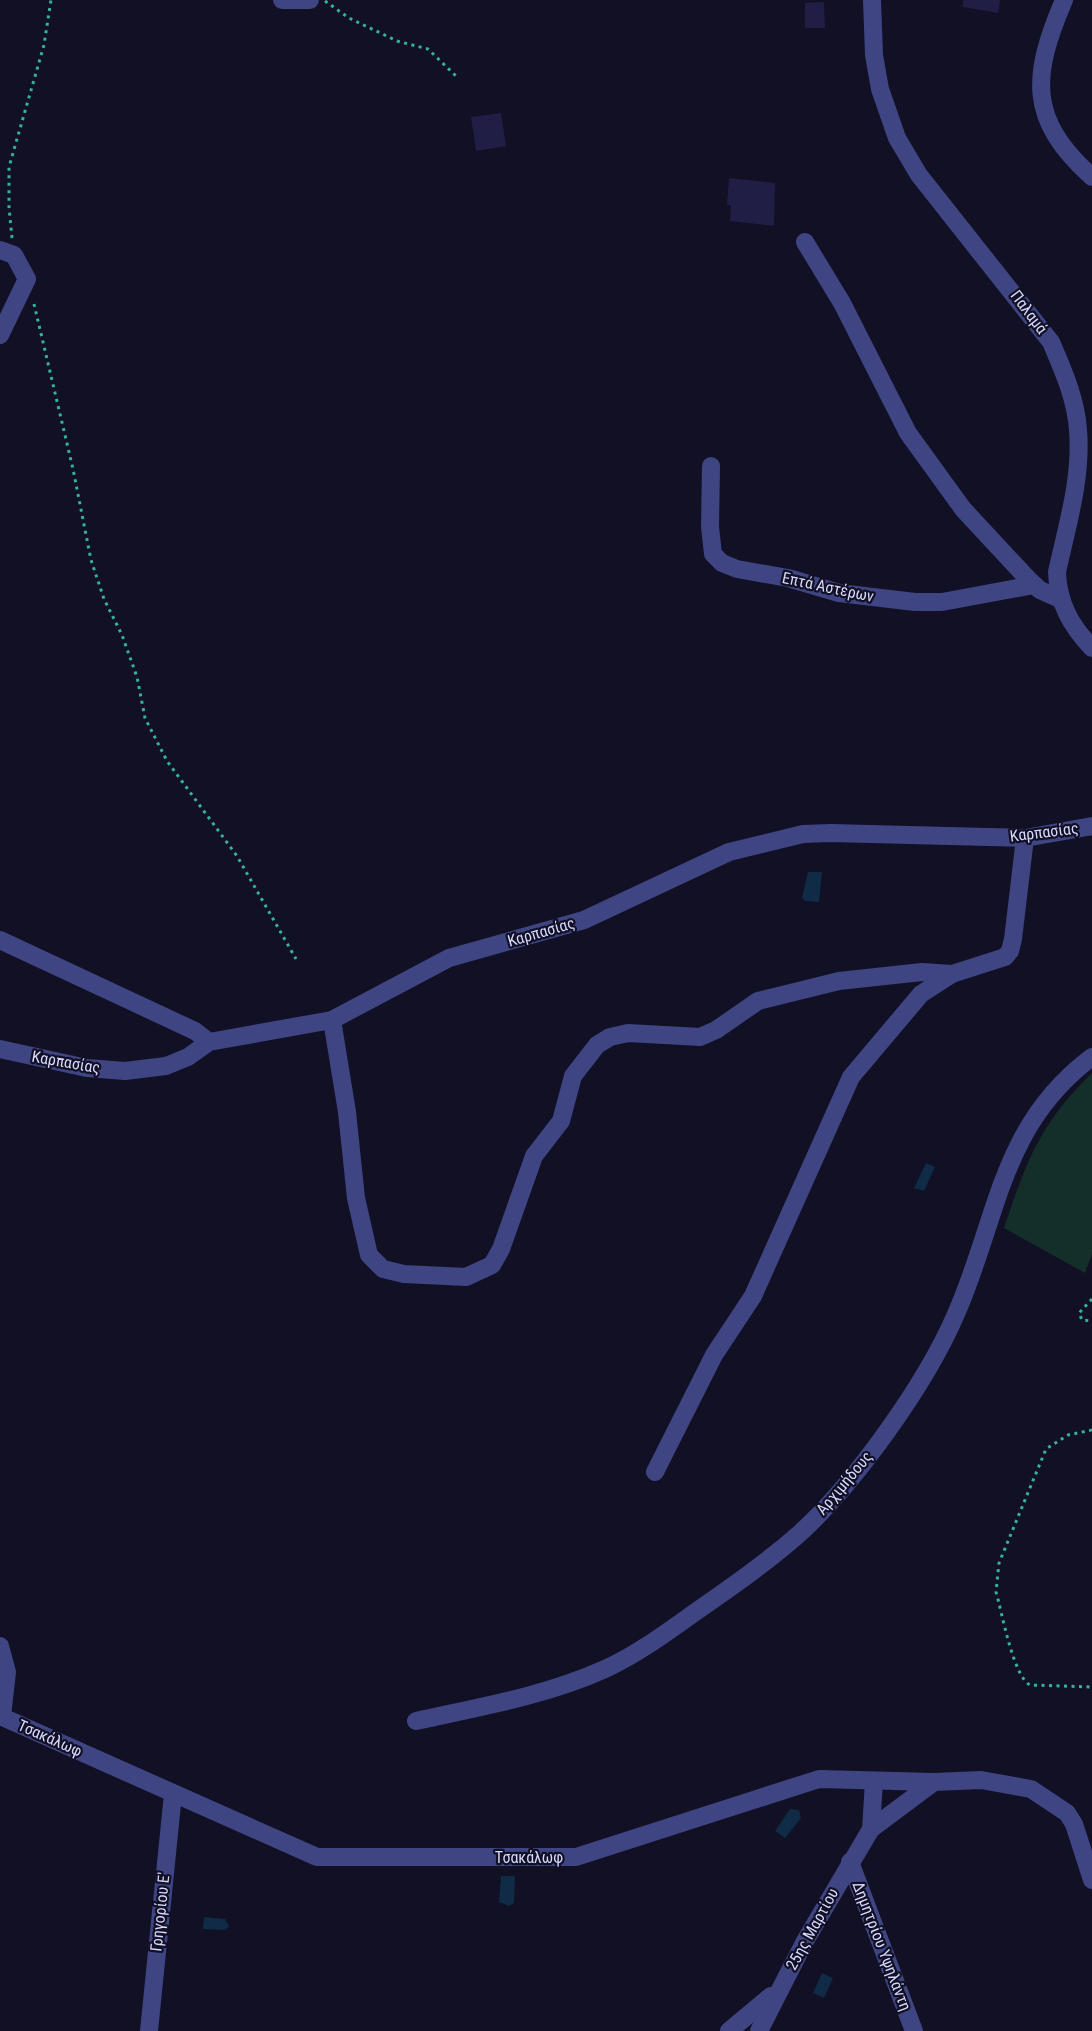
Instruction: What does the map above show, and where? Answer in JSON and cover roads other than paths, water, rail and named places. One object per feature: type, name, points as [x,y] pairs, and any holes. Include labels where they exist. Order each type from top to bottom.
[{"type":"street","points":[[282,0],[310,0]]},
{"type":"street","name":"Παλαμά","points":[[872,0],[874,55],[880,89],[897,138],[919,175],[1051,342],[1073,400],[1078,428],[1078,468],[1057,572],[1060,599],[1073,627],[1092,648]]},
{"type":"street","points":[[1064,0],[1045,52],[1040,89],[1051,126],[1064,149],[1092,177]]},
{"type":"street","points":[[805,243],[842,303],[908,432],[963,509],[1034,585],[1060,599]]},
{"type":"street","points":[[0,335],[27,279],[7,252]]},
{"type":"street","name":"Επτά Αστέρων","points":[[711,466],[710,527],[713,554],[722,563],[737,569],[788,578],[839,593],[915,602],[942,602],[1034,585]]},
{"type":"street","name":"Καρπασίας","points":[[0,1050],[87,1068],[125,1071],[166,1066],[188,1057],[209,1042],[332,1020],[449,958],[584,920],[729,852],[804,834],[1025,838],[1092,826]]},
{"type":"street","points":[[655,1472],[714,1355],[753,1296],[851,1077],[921,994],[952,974],[1005,957],[1010,951],[1025,838]]},
{"type":"street","points":[[0,940],[195,1031],[209,1042]]},
{"type":"street","points":[[332,1020],[347,1112],[356,1198],[369,1255],[383,1269],[404,1274],[466,1277],[492,1265],[501,1249],[534,1156],[561,1121],[573,1076],[597,1045],[610,1037],[628,1033],[699,1037],[716,1030],[758,1001],[839,981],[912,973],[952,974]]},
{"type":"street","name":"Αρχιμήδους","points":[[416,1722],[505,1702],[606,1668],[641,1649],[735,1585],[799,1534],[852,1476],[886,1430],[933,1358],[955,1316],[974,1271],[1017,1145],[1033,1117],[1056,1086],[1092,1057]]},
{"type":"street","points":[[0,1646],[7,1671],[1,1716]]},
{"type":"street","name":"Τσακάλωφ","points":[[1,1716],[316,1857],[562,1858],[604,1849],[819,1779],[934,1782],[981,1780],[1019,1785],[1052,1801],[1067,1813],[1074,1824],[1092,1880]]},
{"type":"street","name":"25ης Μαρτίου","points":[[871,1829],[874,1781]]},
{"type":"street","name":"25ης Μαρτίου","points":[[759,2031],[779,1988],[871,1829],[934,1782]]},
{"type":"street","name":"Γρηγορίου Ε'","points":[[149,2031],[173,1794]]},
{"type":"street","points":[[1074,1824],[1092,1828]]},
{"type":"street","name":"Δημητρίου Υψηλάντη","points":[[850,1862],[914,2031]]},
{"type":"street","points":[[729,2031],[779,1988]]},
{"type":"water","points":[[808,872],[822,872],[819,902],[805,901],[802,898]]},
{"type":"water","points":[[926,1163],[935,1167],[924,1191],[914,1188]]},
{"type":"water","points":[[790,1809],[799,1810],[801,1818],[785,1838],[775,1831]]},
{"type":"water","points":[[501,1876],[515,1876],[514,1903],[509,1906],[499,1902]]},
{"type":"water","points":[[204,1917],[225,1919],[229,1926],[225,1930],[203,1929]]},
{"type":"water","points":[[822,1973],[833,1978],[824,1998],[813,1993]]}]
